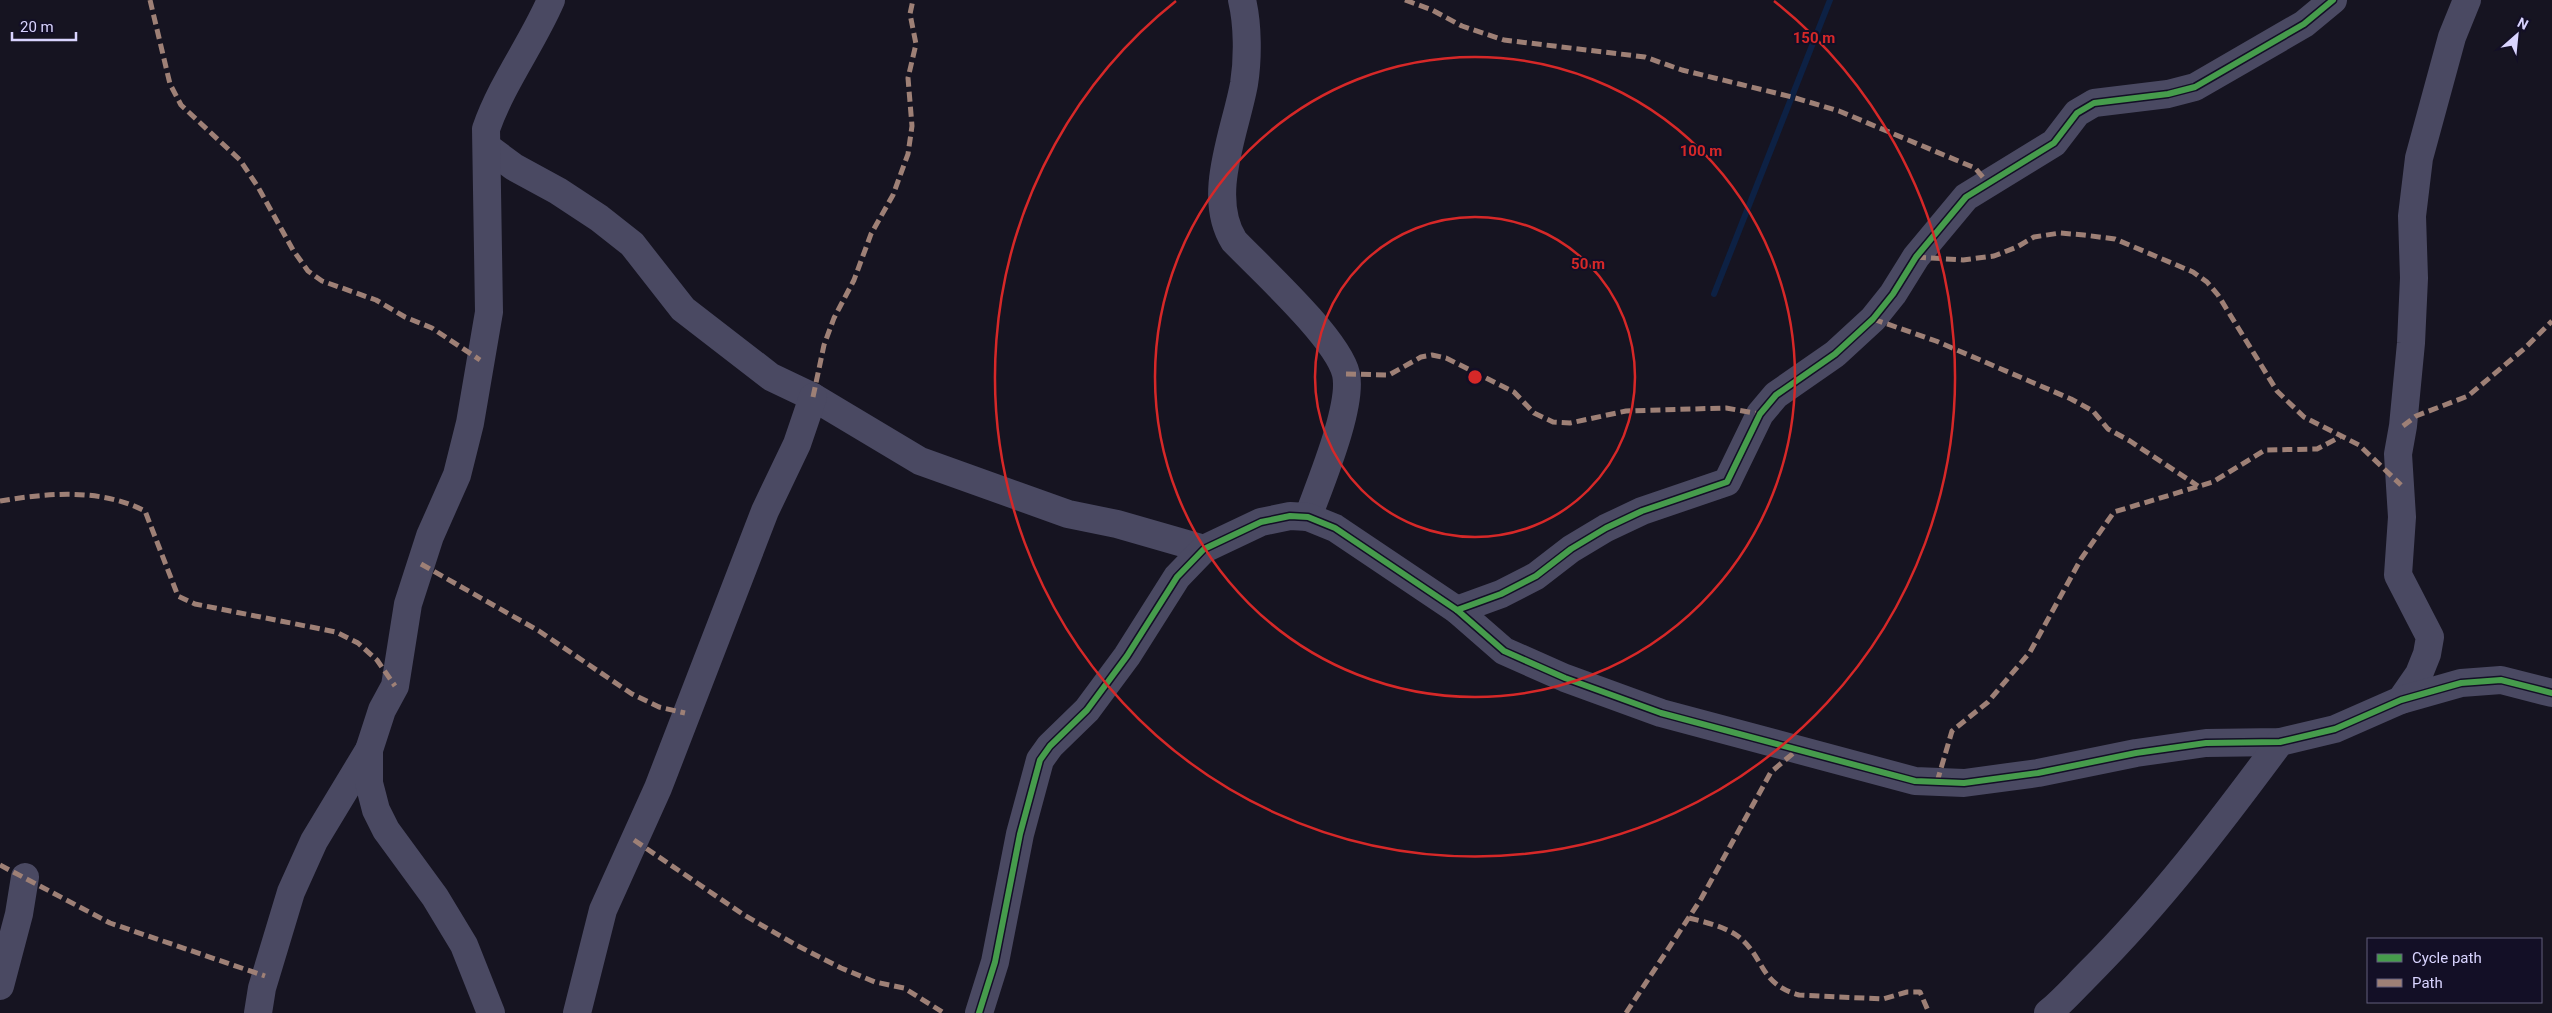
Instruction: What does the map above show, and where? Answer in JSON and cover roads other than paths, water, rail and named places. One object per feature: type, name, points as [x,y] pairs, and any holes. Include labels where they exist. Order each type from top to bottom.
[{"type":"street","points":[[258,1013],[262,988],[290,892],[314,841],[369,750],[382,710],[395,686],[408,604],[430,536],[457,475],[470,422],[489,312],[486,128],[495,104],[541,24],[551,0]]},
{"type":"street","points":[[1242,0],[1246,40],[1244,83],[1226,157],[1222,213],[1234,241],[1312,323],[1340,357],[1346,374],[1347,391],[1336,440],[1308,517]]},
{"type":"street","points":[[1457,610],[1501,594],[1536,576],[1571,549],[1606,528],[1642,511],[1727,482],[1760,414],[1776,395],[1835,354],[1873,319],[1893,294],[1916,257],[1966,198],[2054,144],[2077,113],[2094,103],[2160,96],[2194,87],[2231,64],[2274,43],[2304,24],[2333,0]]},
{"type":"street","points":[[2401,700],[2419,674],[2427,654],[2430,637],[2398,575],[2402,517],[2398,454],[2403,426],[2411,343],[2414,278],[2412,216],[2419,158],[2452,37],[2467,0]]},
{"type":"street","points":[[487,147],[514,167],[558,191],[599,218],[632,244],[683,309],[771,377],[813,398],[920,461],[1068,514],[1117,524],[1204,549]]},
{"type":"street","points":[[577,1013],[602,910],[658,788],[765,511],[797,444],[813,398]]},
{"type":"street","points":[[979,1013],[995,962],[1020,834],[1040,760],[1050,746],[1087,710],[1127,656],[1177,577],[1204,549],[1261,522],[1290,516],[1308,517],[1335,528],[1457,610],[1504,651],[1565,678],[1661,713],[1914,781],[1964,783],[2038,773],[2136,753],[2206,743],[2280,742],[2335,729],[2401,700],[2461,683],[2500,680],[2552,694]]},
{"type":"street","points":[[2048,1013],[2128,934],[2158,900],[2196,854],[2280,742]]},
{"type":"street","points":[[369,750],[369,783],[376,810],[386,830],[435,897],[464,946],[491,1013]]},
{"type":"street","points":[[0,986],[19,914],[25,877]]},
{"type":"waterway","points":[[1714,294],[1830,0]]}]
